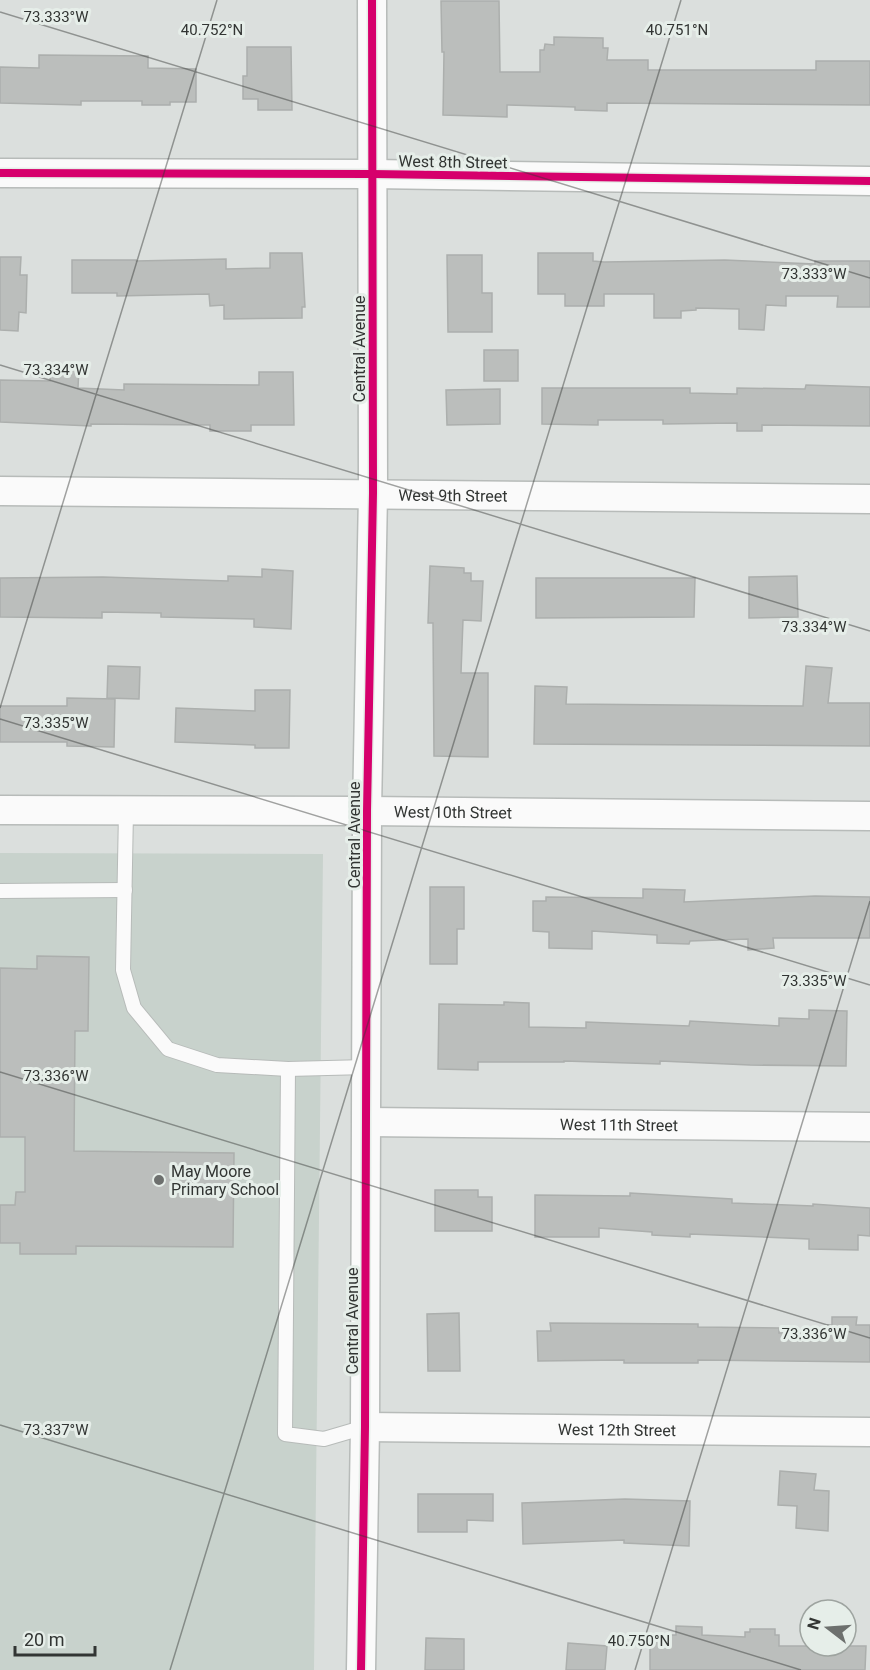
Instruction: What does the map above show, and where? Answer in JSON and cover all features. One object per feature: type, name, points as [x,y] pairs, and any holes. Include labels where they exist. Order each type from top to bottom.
[{"type":"street","name":"Central Avenue","points":[[361,1670],[365,1427],[367,811],[373,493],[372,0]]},
{"type":"street","name":"West 8th Street","points":[[0,173],[372,174],[870,181]]},
{"type":"street","name":"West 9th Street","points":[[0,491],[870,499]]},
{"type":"street","name":"West 10th Street","points":[[0,810],[870,816]]},
{"type":"street","name":"West 11th Street","points":[[367,1122],[870,1126]]},
{"type":"street","name":"West 12th Street","points":[[365,1427],[870,1432]]},
{"type":"lane","points":[[126,811],[123,970],[134,1008],[168,1049],[217,1065],[288,1069],[367,1067]]},
{"type":"lane","points":[[0,891],[124,890]]},
{"type":"lane","points":[[288,1069],[285,1434],[324,1439],[365,1427]]},
{"type":"shaded area","name":"May Moore Primary School","points":[[0,853],[323,854],[314,1670],[0,1670]]},
{"type":"building","points":[[441,1],[499,1],[500,72],[540,72],[540,50],[544,50],[545,44],[554,45],[554,37],[603,38],[603,48],[608,48],[607,60],[648,60],[648,70],[816,70],[816,61],[870,61],[870,105],[607,103],[607,111],[575,110],[575,107],[507,105],[507,117],[443,115],[444,52],[442,52]]},
{"type":"building","points":[[247,47],[291,47],[292,110],[258,110],[258,99],[243,99],[243,76],[247,76]]},
{"type":"building","points":[[39,55],[148,56],[148,68],[196,69],[196,102],[170,102],[170,105],[142,105],[142,101],[81,101],[81,105],[0,103],[0,67],[39,68]]},
{"type":"building","points":[[270,253],[302,253],[305,307],[302,307],[302,318],[224,319],[224,305],[210,306],[209,294],[117,296],[117,293],[72,293],[72,260],[226,259],[226,269],[270,268]]},
{"type":"building","points":[[538,253],[593,253],[593,261],[604,262],[725,260],[815,264],[815,261],[870,261],[870,307],[837,307],[838,296],[786,296],[786,306],[766,305],[764,330],[739,329],[739,309],[696,308],[696,310],[681,311],[681,318],[654,318],[654,294],[604,294],[604,306],[565,306],[565,294],[538,294]]},
{"type":"building","points":[[447,255],[482,255],[482,293],[492,293],[492,332],[448,332]]},
{"type":"building","points":[[0,257],[21,257],[20,275],[27,275],[26,313],[19,312],[18,331],[0,330]]},
{"type":"building","points":[[484,350],[518,350],[518,381],[484,381]]},
{"type":"building","points":[[51,366],[79,367],[78,388],[124,390],[124,384],[259,385],[259,372],[293,372],[294,425],[251,425],[251,431],[210,431],[210,425],[91,424],[91,426],[0,422],[0,380],[50,381]]},
{"type":"building","points":[[806,385],[870,387],[870,426],[762,425],[762,431],[737,431],[737,423],[663,424],[663,420],[598,420],[598,425],[542,424],[542,388],[690,388],[690,393],[737,394],[737,388],[805,389]]},
{"type":"building","points":[[500,389],[500,424],[447,425],[446,390]]},
{"type":"building","points":[[430,566],[464,568],[464,573],[471,573],[471,581],[483,581],[481,621],[463,620],[461,673],[488,673],[488,757],[434,756],[433,623],[428,623]]},
{"type":"building","points":[[262,569],[293,571],[291,629],[254,627],[254,619],[161,617],[161,613],[102,612],[102,618],[0,617],[0,578],[103,577],[228,581],[228,576],[262,577]]},
{"type":"building","points":[[797,576],[798,617],[749,618],[749,577]]},
{"type":"building","points":[[536,578],[695,578],[694,617],[536,618]]},
{"type":"building","points":[[108,666],[140,667],[139,699],[107,698]]},
{"type":"building","points":[[806,666],[832,668],[828,703],[870,703],[870,746],[534,744],[535,686],[567,687],[566,704],[803,706]]},
{"type":"building","points":[[255,690],[290,690],[289,748],[175,742],[176,708],[255,711]]},
{"type":"building","points":[[67,698],[115,699],[114,747],[67,746],[67,742],[0,742],[0,706],[67,706]]},
{"type":"building","points":[[430,887],[464,887],[464,929],[457,929],[457,964],[430,964]]},
{"type":"building","points":[[643,889],[685,890],[684,902],[815,896],[870,897],[870,938],[773,938],[774,948],[748,950],[748,939],[690,941],[689,944],[657,943],[657,935],[592,931],[592,949],[549,948],[549,932],[533,931],[533,901],[546,901],[546,897],[643,898]]},
{"type":"building","points":[[37,956],[89,957],[88,1031],[75,1031],[74,1151],[234,1153],[233,1247],[76,1246],[76,1254],[20,1254],[20,1243],[0,1243],[0,1205],[15,1205],[16,1192],[25,1192],[25,1137],[0,1137],[0,968],[37,969]]},
{"type":"building","points":[[504,1002],[529,1003],[529,1027],[586,1028],[586,1022],[689,1026],[690,1021],[779,1026],[779,1018],[809,1019],[809,1010],[847,1011],[846,1066],[564,1061],[478,1062],[478,1070],[438,1069],[439,1004],[504,1005]]},
{"type":"building","points":[[435,1190],[478,1190],[478,1197],[492,1197],[492,1231],[435,1231]]},
{"type":"building","points":[[630,1193],[732,1199],[732,1203],[813,1206],[813,1204],[870,1208],[870,1236],[858,1235],[858,1250],[809,1249],[809,1239],[690,1234],[690,1237],[599,1228],[599,1237],[535,1237],[535,1195],[630,1196]]},
{"type":"building","points":[[459,1313],[460,1371],[428,1371],[427,1314]]},
{"type":"building","points":[[832,1317],[857,1317],[856,1325],[870,1325],[870,1362],[538,1361],[537,1331],[551,1331],[550,1323],[698,1324],[698,1327],[779,1328],[779,1333],[828,1332],[828,1325],[832,1325]]},
{"type":"building","points":[[780,1471],[816,1474],[814,1490],[829,1491],[828,1531],[796,1528],[797,1506],[778,1505]]},
{"type":"building","points":[[418,1494],[493,1494],[493,1521],[467,1520],[467,1532],[418,1532]]},
{"type":"building","points":[[625,1499],[690,1501],[689,1546],[624,1543],[624,1540],[523,1544],[522,1503]]},
{"type":"building","points":[[676,1626],[702,1627],[702,1635],[745,1637],[745,1632],[750,1632],[750,1629],[775,1629],[775,1635],[779,1635],[779,1646],[798,1646],[798,1658],[858,1658],[858,1646],[866,1646],[865,1670],[650,1670],[650,1635],[676,1635]]},
{"type":"building","points":[[426,1638],[464,1639],[464,1670],[425,1670]]},
{"type":"building","points":[[568,1643],[607,1646],[605,1670],[566,1670]]},
{"type":"cycle path","points":[[361,1670],[365,1427],[367,811],[373,493],[372,0]]},
{"type":"cycle path","points":[[0,173],[372,174],[870,181]]},
{"type":"place","name":"May Moore Primary School","points":[[159,1180]]}]
